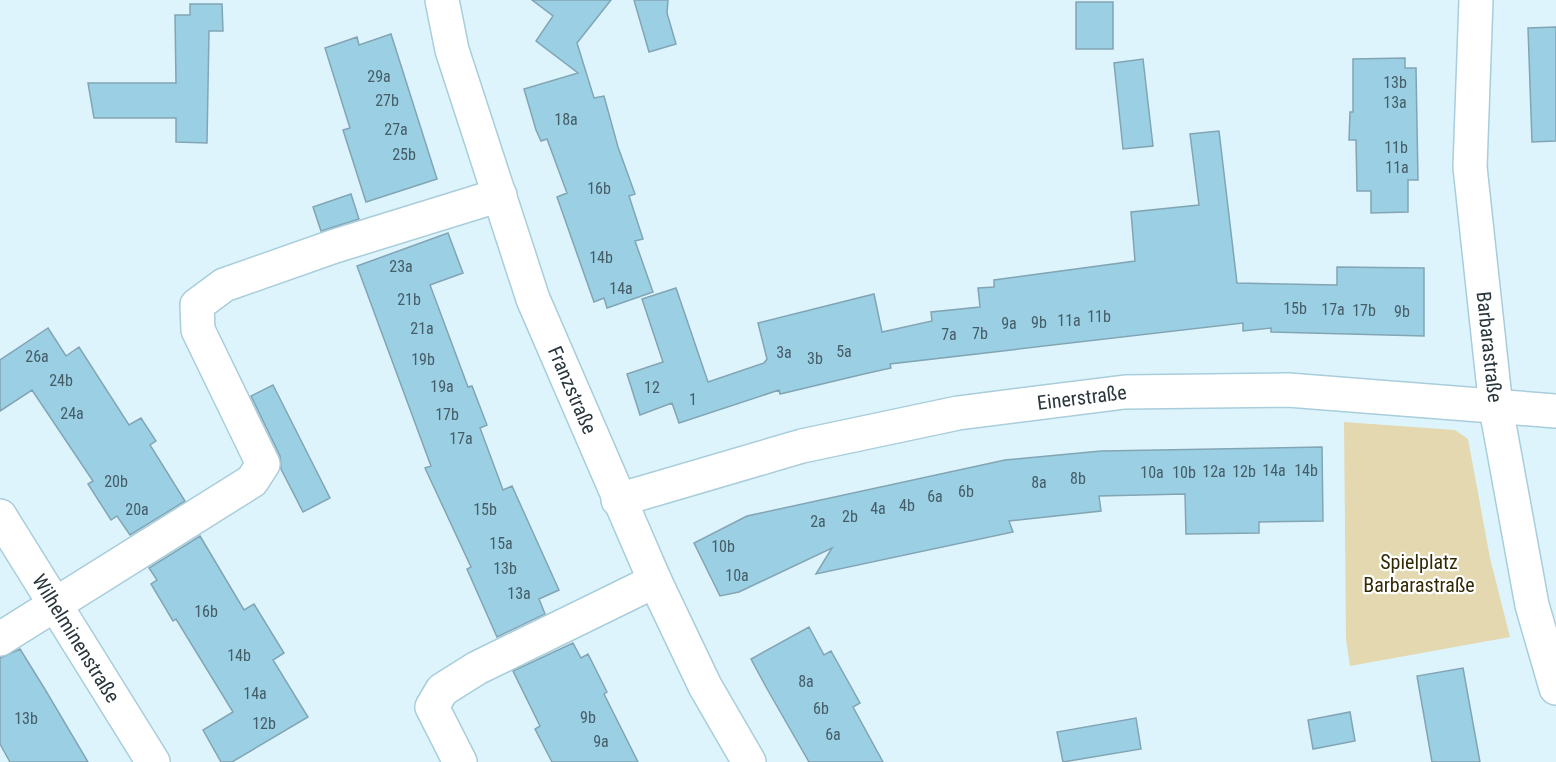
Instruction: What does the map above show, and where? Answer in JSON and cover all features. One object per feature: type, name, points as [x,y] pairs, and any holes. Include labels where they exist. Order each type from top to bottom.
[{"type":"street","name":"Franzstraße","points":[[442,0],[452,50],[533,299],[618,500],[705,686],[749,762]]},
{"type":"street","name":"Barbarastraße","points":[[1476,0],[1470,167],[1496,408],[1532,605],[1556,688]]},
{"type":"street","points":[[0,639],[252,481],[263,464],[198,330],[197,305],[224,285],[335,246],[500,195]]},
{"type":"street","name":"Einerstraße","points":[[618,500],[813,443],[958,413],[1125,393],[1288,390],[1556,411]]},
{"type":"street","name":"Wilhelminenstraße","points":[[0,516],[153,762]]},
{"type":"street","points":[[460,762],[432,706],[442,690],[477,668],[656,581]]},
{"type":"green space","name":"Spielplatz Barbarastraße","points":[[1344,422],[1455,430],[1468,439],[1490,558],[1510,637],[1350,666],[1346,639]]},
{"type":"building","points":[[532,0],[611,0],[577,43],[594,98],[604,96],[618,147],[635,194],[629,196],[643,239],[635,241],[653,292],[607,308],[604,298],[594,302],[557,197],[567,193],[547,139],[541,141],[536,130],[524,89],[578,73],[536,41],[553,16]]},
{"type":"building","points":[[634,0],[668,0],[667,13],[676,44],[649,52]]},
{"type":"building","points":[[1076,2],[1113,2],[1113,49],[1076,49]]},
{"type":"building","points":[[190,4],[222,4],[223,31],[209,31],[207,143],[176,142],[176,118],[94,118],[88,83],[176,83],[175,15],[190,15]]},
{"type":"building","points":[[1556,27],[1556,141],[1532,142],[1528,28]]},
{"type":"building","points":[[391,34],[437,179],[366,202],[343,130],[350,128],[325,48],[357,37],[359,45]]},
{"type":"building","points":[[1405,58],[1405,68],[1416,68],[1418,180],[1408,180],[1408,212],[1371,213],[1371,191],[1357,191],[1356,140],[1349,140],[1350,112],[1353,112],[1353,59]]},
{"type":"building","points":[[1143,59],[1153,146],[1123,149],[1114,63]]},
{"type":"building","points":[[1219,131],[1237,283],[1337,285],[1337,267],[1424,268],[1424,336],[1271,332],[1271,328],[1243,331],[1243,323],[890,364],[891,368],[780,394],[779,390],[679,423],[672,403],[640,415],[627,374],[663,362],[642,299],[676,288],[708,382],[764,363],[767,359],[758,323],[874,294],[882,332],[932,321],[931,312],[980,307],[978,288],[994,287],[994,280],[1135,261],[1131,212],[1199,205],[1190,134]]},
{"type":"building","points":[[351,194],[359,219],[321,231],[313,207]]},
{"type":"building","points":[[448,233],[463,273],[430,285],[468,387],[472,386],[487,425],[480,428],[503,490],[512,486],[559,590],[539,599],[545,614],[497,637],[467,569],[471,567],[425,468],[431,466],[357,266]]},
{"type":"building","points":[[48,328],[66,356],[79,347],[129,425],[141,418],[156,441],[150,445],[185,501],[130,535],[117,516],[111,520],[88,484],[93,481],[32,390],[0,411],[0,360]]},
{"type":"building","points":[[273,385],[330,498],[303,512],[281,469],[280,456],[251,396]]},
{"type":"building","points":[[1322,447],[1323,521],[1259,522],[1259,533],[1186,534],[1185,494],[1099,496],[1101,511],[1009,521],[1013,532],[816,574],[832,548],[739,592],[720,596],[694,543],[747,516],[1005,460],[1101,451]]},
{"type":"building","points":[[200,536],[244,610],[254,604],[284,653],[273,660],[308,717],[232,762],[221,762],[203,730],[233,712],[176,619],[173,621],[151,584],[157,580],[149,568]]},
{"type":"building","points":[[809,627],[824,655],[831,651],[860,703],[853,707],[883,762],[809,762],[766,687],[751,659]]},
{"type":"building","points":[[573,643],[581,658],[588,654],[607,692],[604,694],[638,762],[552,762],[535,729],[540,726],[513,671]]},
{"type":"building","points":[[20,649],[88,762],[10,762],[0,744],[0,658]]},
{"type":"building","points":[[1463,668],[1480,762],[1432,762],[1417,676]]},
{"type":"building","points":[[1350,712],[1355,741],[1313,749],[1308,720]]},
{"type":"building","points":[[1136,718],[1141,749],[1063,762],[1057,732]]}]
